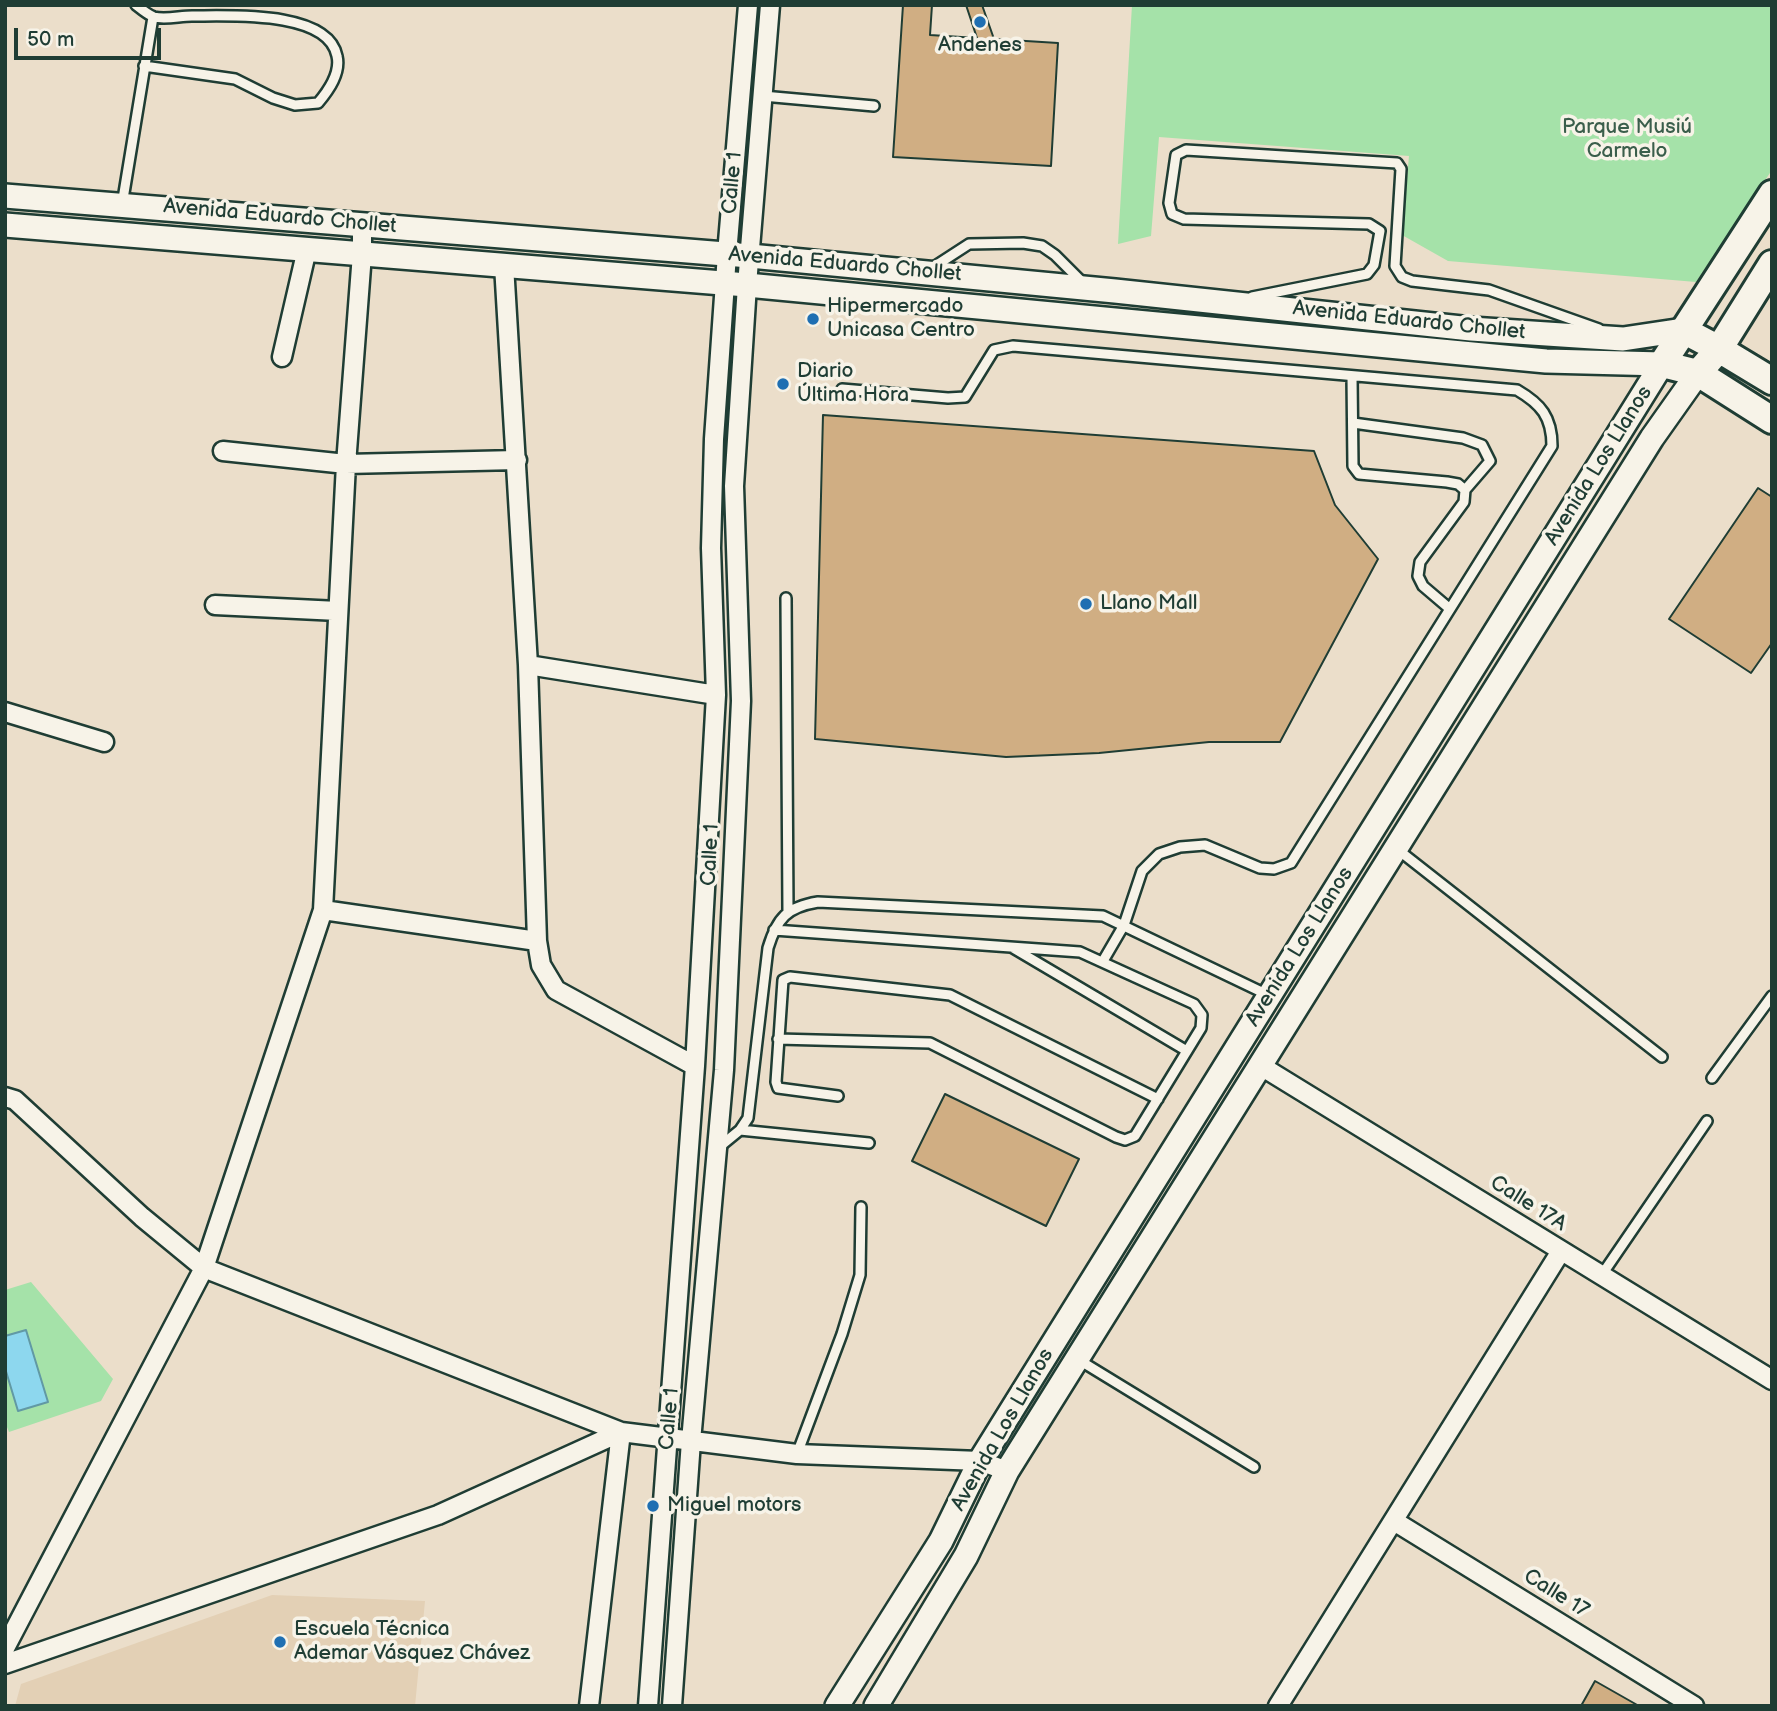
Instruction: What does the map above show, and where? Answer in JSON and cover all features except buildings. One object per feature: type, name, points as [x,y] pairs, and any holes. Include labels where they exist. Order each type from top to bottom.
[{"type":"main road","name":"Avenida Los Llanos","points":[[1662,364],[1772,194]]},
{"type":"main road","name":"Avenida Los Llanos","points":[[1698,373],[1719,349],[1772,264]]},
{"type":"main road","points":[[1683,330],[1772,381]]},
{"type":"main road","points":[[1662,364],[1698,373],[1772,420]]},
{"type":"street","name":"Calle 1","points":[[672,1706],[691,1441],[724,1070],[741,701],[734,486],[736,284],[748,5]]},
{"type":"street","name":"Calle 1","points":[[738,255],[763,96],[770,5]]},
{"type":"street","name":"Avenida Eduardo Chollet","points":[[5,196],[926,272],[1471,329],[1623,339],[1683,330]]},
{"type":"street","points":[[5,1648],[204,1268],[323,910],[346,464],[362,224]]},
{"type":"street","name":"Avenida Eduardo Chollet","points":[[5,225],[736,284],[1546,361],[1662,364]]},
{"type":"street","points":[[282,357],[307,249]]},
{"type":"street","points":[[504,265],[528,665],[537,941],[541,965],[555,990],[695,1066]]},
{"type":"street","name":"Calle 1","points":[[648,1706],[695,1066],[716,695],[712,548],[715,439],[736,284]]},
{"type":"street","name":"Avenida Los Llanos","points":[[837,1706],[941,1541],[981,1461],[1662,364]]},
{"type":"street","name":"Avenida Los Llanos","points":[[877,1706],[966,1556],[1007,1471],[1652,438],[1698,373]]},
{"type":"street","points":[[223,451],[346,464],[517,460]]},
{"type":"street","points":[[215,605],[338,611]]},
{"type":"street","points":[[528,665],[716,695]]},
{"type":"street","points":[[5,712],[104,742]]},
{"type":"street","points":[[323,910],[537,941]]},
{"type":"street","name":"Calle 17A","points":[[1261,1066],[1772,1380]]},
{"type":"street","points":[[5,1097],[15,1100],[142,1217],[204,1268],[621,1432],[796,1454],[981,1461],[1007,1471]]},
{"type":"street","points":[[1278,1706],[1561,1251]]},
{"type":"street","points":[[5,1664],[438,1516],[621,1432]]},
{"type":"street","points":[[589,1706],[621,1432]]},
{"type":"street","name":"Calle 17","points":[[1394,1521],[1694,1706]]},
{"type":"lane","points":[[136,5],[153,17],[287,19],[326,34],[335,46],[339,65],[329,91],[318,103],[295,106],[235,79],[144,66]]},
{"type":"lane","points":[[122,205],[153,17]]},
{"type":"lane","points":[[763,96],[874,106]]},
{"type":"lane","points":[[1222,302],[1367,274],[1374,265],[1380,231],[1369,224],[1184,219],[1172,214],[1169,203],[1176,155],[1186,150],[1397,163],[1401,169],[1395,266],[1402,277],[1412,281],[1489,290],[1623,339]]},
{"type":"lane","points":[[926,272],[968,244],[1023,243],[1042,246],[1055,255],[1088,288]]},
{"type":"lane","points":[[842,389],[948,398],[965,397],[995,350],[1013,346],[1517,390],[1535,400],[1552,428],[1552,446],[1291,863],[1274,869],[1260,868],[1205,845],[1169,849],[1159,854],[1142,871],[1124,925],[1103,961]]},
{"type":"lane","points":[[1352,377],[1353,466],[1359,474],[1447,482],[1458,484],[1465,491]]},
{"type":"lane","points":[[1353,423],[1463,438],[1482,445],[1490,461],[1465,491],[1464,502],[1420,562],[1418,576],[1423,586],[1450,609]]},
{"type":"lane","points":[[786,598],[788,912]]},
{"type":"lane","points":[[1396,848],[1662,1057]]},
{"type":"lane","points":[[717,1149],[740,1130],[748,1118],[768,948],[774,930],[788,912],[801,905],[818,902],[1103,916],[1269,996]]},
{"type":"lane","points":[[774,930],[1080,952],[1194,1004],[1202,1015],[1201,1028],[1158,1099],[1135,1136],[1125,1140],[930,1043],[778,1039]]},
{"type":"lane","points":[[1009,945],[1187,1051]]},
{"type":"lane","points":[[838,1096],[778,1088],[776,1082],[783,980],[790,977],[950,995],[1158,1099]]},
{"type":"lane","points":[[1712,1078],[1772,996]]},
{"type":"lane","points":[[1601,1276],[1707,1121]]},
{"type":"lane","points":[[740,1130],[869,1143]]},
{"type":"lane","points":[[796,1454],[842,1334],[860,1275],[861,1207]]},
{"type":"lane","points":[[1077,1359],[1254,1467]]},
{"type":"shaded area","name":"Escuela Técnica Ademar Vásquez Chávez","points":[[272,1595],[425,1601],[415,1706],[15,1706],[21,1684]]},
{"type":"green space","name":"Parque Musiú Carmelo","points":[[1132,5],[1772,5],[1772,170],[1696,282],[1448,261],[1402,235],[1409,156],[1159,137],[1151,236],[1118,244]]},
{"type":"green space","points":[[31,1282],[113,1379],[101,1401],[9,1432],[5,1422],[5,1290]]},
{"type":"water","points":[[26,1330],[48,1402],[18,1411],[5,1368],[5,1336]]},
{"type":"place","name":"Andenes","points":[[980,22]]},
{"type":"place","name":"Hipermercado Unicasa Centro","points":[[813,319]]},
{"type":"place","name":"Diario Última Hora","points":[[783,384]]},
{"type":"place","name":"Llano Mall","points":[[1086,604]]},
{"type":"place","name":"Miguel motors","points":[[653,1506]]},
{"type":"place","name":"Escuela Técnica Ademar Vásquez Chávez","points":[[280,1642]]}]
